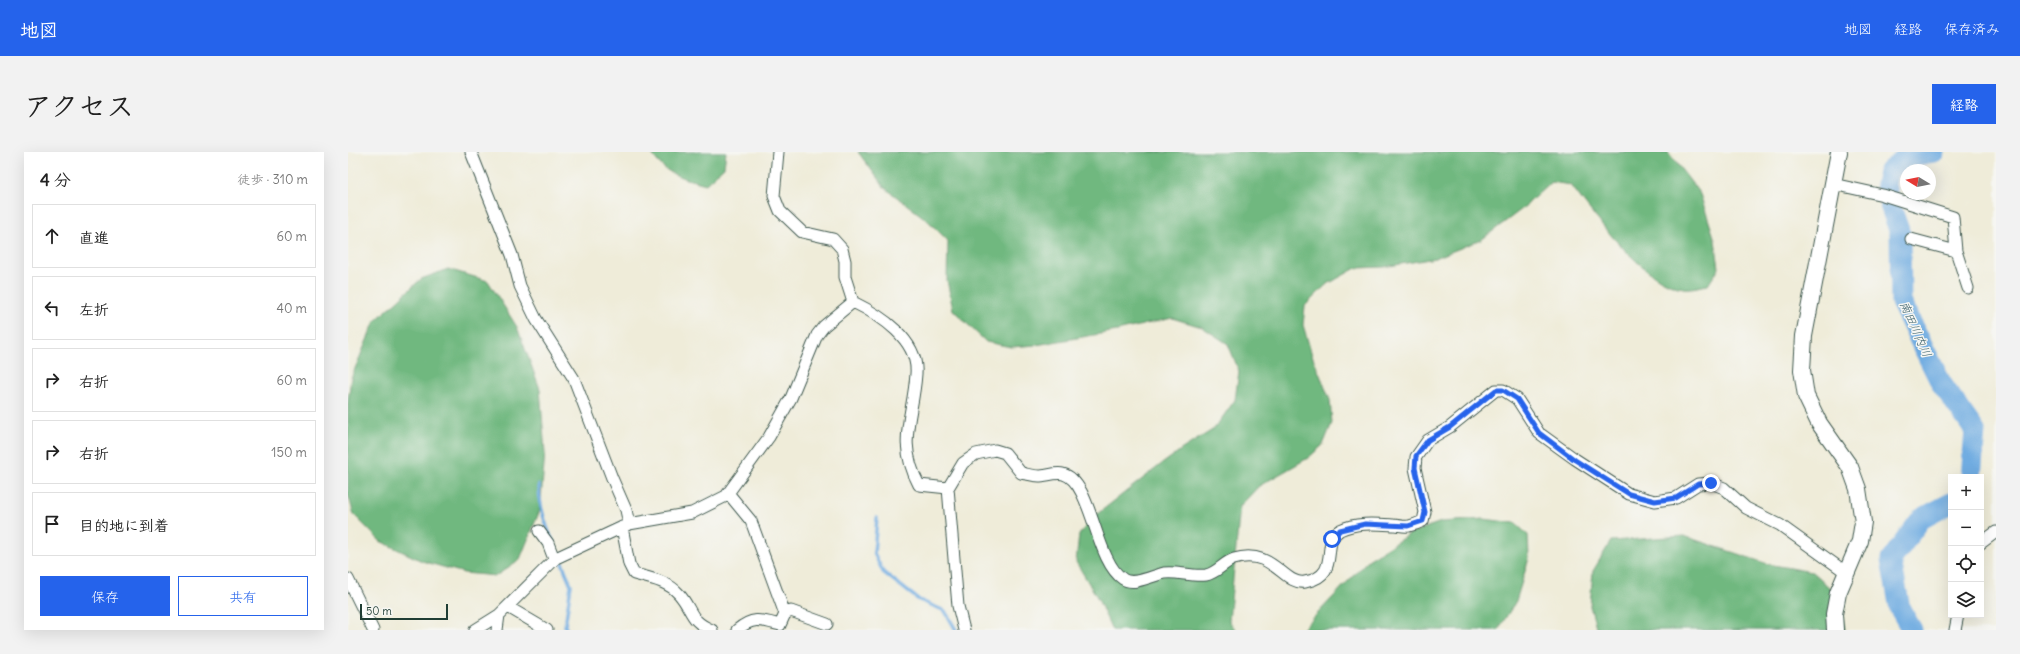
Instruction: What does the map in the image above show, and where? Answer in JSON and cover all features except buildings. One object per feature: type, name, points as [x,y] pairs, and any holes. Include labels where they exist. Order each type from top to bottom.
[{"type":"street","points":[[471,152],[512,255],[520,286],[536,319],[574,379],[612,478],[626,510],[625,525],[629,564],[634,574],[667,584],[679,594],[699,624],[712,630]]},
{"type":"street","points":[[778,152],[774,196],[780,211],[802,232],[833,239],[842,250],[845,261],[845,277],[853,302],[872,311],[898,332],[913,352],[917,373],[908,426],[907,448],[911,469],[919,485],[948,488]]},
{"type":"street","points":[[1835,630],[1834,614],[1838,593],[1860,541],[1863,522],[1858,490],[1850,467],[1819,423],[1806,396],[1802,370],[1804,336],[1839,152]]},
{"type":"street","points":[[1832,184],[1883,195],[1953,216],[1956,250],[1968,288]]},
{"type":"street","points":[[1911,239],[1956,250]]},
{"type":"street","points":[[474,630],[500,616],[557,557],[625,525],[692,513],[728,493],[769,437],[791,398],[817,335],[824,326],[853,302]]},
{"type":"street","points":[[964,630],[958,606],[948,488],[963,463],[976,454],[995,450],[1005,453],[1021,473],[1038,476],[1063,474],[1073,480],[1085,499],[1096,528],[1101,548],[1110,565],[1123,580],[1134,581],[1165,573],[1205,575],[1215,572],[1233,559],[1252,556],[1272,563],[1293,581],[1303,583],[1317,578],[1327,569],[1332,539],[1340,530],[1365,524],[1408,526],[1423,521],[1425,512],[1415,468],[1416,456],[1428,440],[1450,427],[1496,390],[1503,390],[1517,399],[1539,433],[1575,460],[1629,494],[1655,501],[1676,498],[1698,484],[1711,483],[1724,488],[1746,508],[1780,525],[1847,573]]},
{"type":"street","points":[[728,493],[751,521],[785,614]]},
{"type":"street","points":[[539,531],[557,557]]},
{"type":"street","points":[[1984,541],[1996,532]]},
{"type":"street","points":[[348,580],[372,630]]},
{"type":"street","points":[[508,607],[547,630]]},
{"type":"street","points":[[737,630],[744,623],[760,619],[780,625],[785,614],[790,611],[827,624]]},
{"type":"street","points":[[497,630],[500,616]]},
{"type":"street","points":[[1955,630],[1957,618]]},
{"type":"green space","points":[[651,152],[726,152],[724,167],[706,184],[668,171],[656,160]]},
{"type":"green space","points":[[858,152],[1668,152],[1700,194],[1715,240],[1719,268],[1708,285],[1684,288],[1669,284],[1653,275],[1622,247],[1606,230],[1571,185],[1551,182],[1522,209],[1481,240],[1435,258],[1384,267],[1356,268],[1326,285],[1305,306],[1303,325],[1312,355],[1330,400],[1332,423],[1323,445],[1308,458],[1259,486],[1240,506],[1229,621],[1236,630],[1112,630],[1097,597],[1076,562],[1079,535],[1092,518],[1182,449],[1214,429],[1235,400],[1239,371],[1228,344],[1202,327],[1172,318],[1117,331],[1036,345],[1011,347],[986,342],[953,310],[947,280],[948,241],[927,220],[885,188]]},
{"type":"green space","points":[[448,269],[488,281],[517,327],[540,389],[545,453],[540,510],[520,559],[496,576],[464,573],[422,561],[380,541],[354,515],[348,494],[348,403],[351,378],[375,321],[421,279]]},
{"type":"green space","points":[[1484,519],[1515,523],[1528,535],[1529,558],[1516,601],[1498,630],[1302,630],[1368,560],[1411,533],[1441,522]]},
{"type":"green space","points":[[1684,536],[1768,564],[1812,572],[1838,595],[1845,630],[1597,630],[1590,606],[1593,571],[1611,541]]},
{"type":"waterway","name":"南田川内川","points":[[1934,152],[1906,157],[1889,171],[1886,184],[1890,205],[1900,233],[1901,302],[1941,383],[1975,431],[1971,474]]},
{"type":"waterway","points":[[539,485],[543,514],[553,542]]},
{"type":"waterway","name":"南田川内川","points":[[1912,630],[1900,609],[1891,560],[1921,519],[1948,505]]},
{"type":"waterway","points":[[877,518],[874,553],[883,572],[919,600],[945,611],[956,630]]},
{"type":"waterway","points":[[560,558],[571,585],[565,626],[567,630]]},
{"type":"route","points":[[1332,539],[1340,530],[1365,524],[1408,526],[1423,521],[1425,512],[1415,468],[1416,456],[1428,440],[1450,427],[1496,390],[1503,390],[1517,399],[1539,433],[1575,460],[1629,494],[1655,501],[1676,498],[1698,484],[1711,483]]}]
